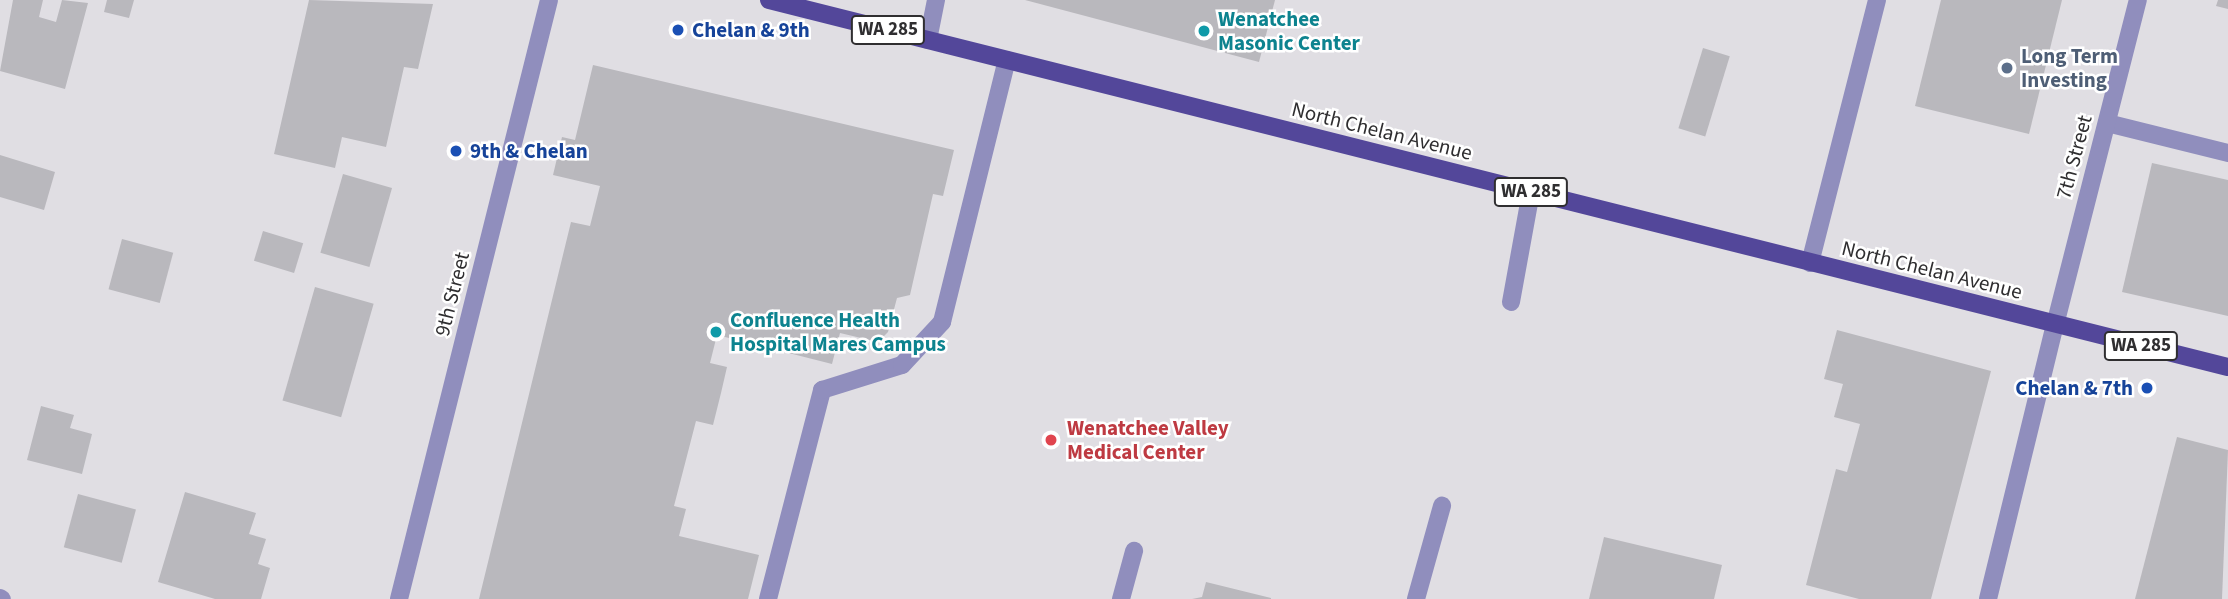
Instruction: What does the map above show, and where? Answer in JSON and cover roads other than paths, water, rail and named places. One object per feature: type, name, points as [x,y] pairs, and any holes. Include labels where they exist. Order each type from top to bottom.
[{"type":"main road","name":"North Chelan Avenue","points":[[769,0],[2228,367]]},
{"type":"street","name":"9th Street","points":[[399,599],[549,0]]},
{"type":"street","points":[[928,40],[936,0]]},
{"type":"street","points":[[1810,263],[1877,0]]},
{"type":"street","name":"7th Street","points":[[1988,599],[2138,0]]},
{"type":"street","points":[[768,599],[822,390],[902,365],[942,322],[1007,60]]},
{"type":"street","points":[[2107,123],[2228,153]]},
{"type":"street","points":[[1511,302],[1531,192]]},
{"type":"street","points":[[1416,599],[1442,506]]},
{"type":"street","points":[[1121,599],[1134,551]]},
{"type":"place","name":"Chelan & 9th","points":[[678,30]]},
{"type":"place","name":"Wenatchee Masonic Center","points":[[1204,31]]},
{"type":"place","name":"Long Term Investing","points":[[2007,68]]},
{"type":"place","name":"9th & Chelan","points":[[456,151]]},
{"type":"place","name":"Confluence Health Hospital Mares Campus","points":[[716,332]]},
{"type":"place","name":"Chelan & 7th","points":[[2147,388]]},
{"type":"place","name":"Wenatchee Valley Medical Center","points":[[1051,440]]}]
